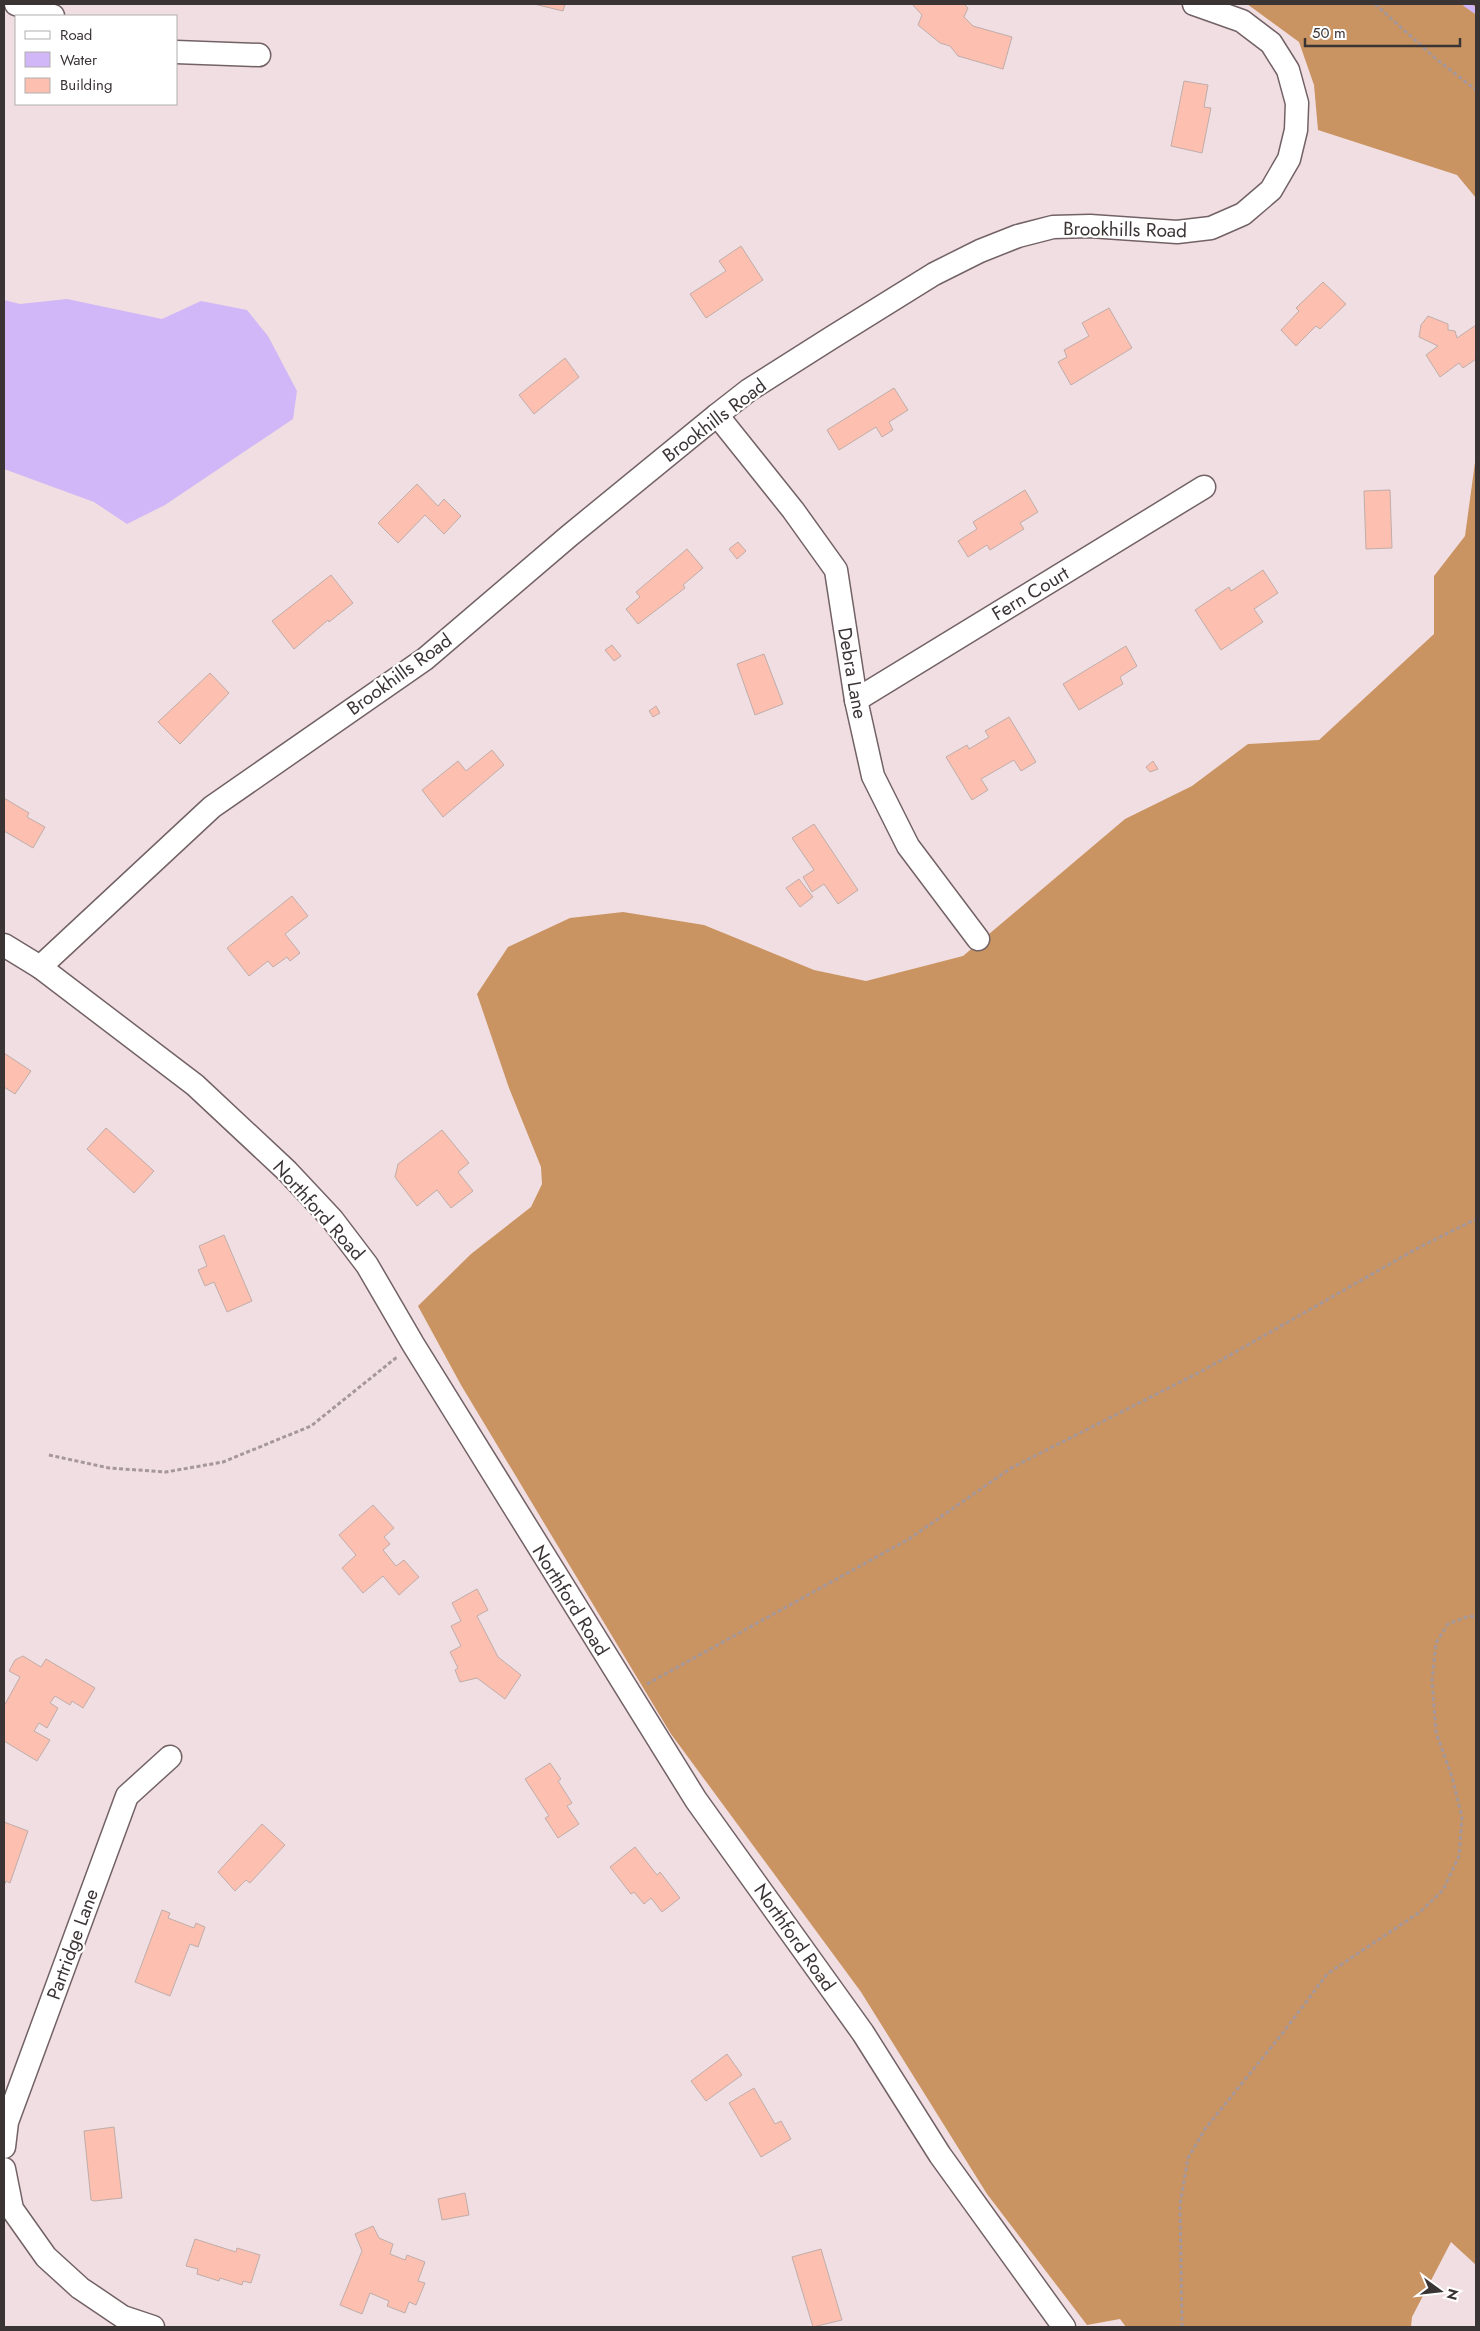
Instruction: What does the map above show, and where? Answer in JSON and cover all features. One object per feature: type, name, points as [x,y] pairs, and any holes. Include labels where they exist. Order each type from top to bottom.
[{"type":"street","points":[[16,4],[50,15]]},
{"type":"street","name":"Brookhills Road","points":[[40,967],[212,807],[425,659],[569,536],[717,415],[749,390],[830,338],[934,274],[980,251],[1018,236],[1053,227],[1090,226],[1177,232],[1211,228],[1242,214],[1271,190],[1289,159],[1296,130],[1297,103],[1288,70],[1270,43],[1242,21],[1194,4]]},
{"type":"street","points":[[178,52],[259,55]]},
{"type":"street","name":"Debra Lane","points":[[717,415],[794,510],[836,570],[856,700],[873,776],[904,837],[978,939]]},
{"type":"street","name":"Fern Court","points":[[856,700],[1204,487]]},
{"type":"street","name":"Northford Road","points":[[4,945],[40,967],[195,1085],[287,1171],[332,1220],[367,1265],[413,1344],[696,1800],[863,2033],[940,2155],[1064,2327]]},
{"type":"street","name":"Partridge Lane","points":[[4,2147],[6,2122],[127,1796],[170,1757]]},
{"type":"street","points":[[4,2169],[12,2209],[46,2257],[80,2288],[116,2312],[153,2327]]},
{"type":"path","points":[[1375,4],[1435,58],[1476,90]]},
{"type":"path","points":[[630,1694],[909,1539],[1011,1468],[1202,1371],[1416,1249],[1476,1219]]},
{"type":"path","points":[[49,1455],[109,1468],[166,1472],[223,1462],[310,1426],[413,1344]]},
{"type":"path","points":[[1182,2327],[1180,2204],[1188,2158],[1205,2129],[1282,2034],[1327,1974],[1420,1912],[1443,1890],[1459,1856],[1462,1817],[1452,1777],[1436,1732],[1432,1681],[1436,1643],[1448,1624],[1469,1616],[1476,1617]]},
{"type":"shaded area","points":[[1247,4],[1476,4],[1476,198],[1457,175],[1318,130],[1314,85],[1299,42]]},
{"type":"shaded area","points":[[1476,455],[1476,2265],[1451,2242],[1412,2317],[1411,2327],[1126,2327],[1120,2319],[1087,2325],[987,2194],[861,1992],[671,1734],[461,1385],[418,1306],[471,1254],[531,1207],[542,1184],[541,1167],[509,1088],[477,994],[508,947],[570,918],[623,912],[704,925],[814,970],[866,981],[963,956],[1125,819],[1192,786],[1248,744],[1319,740],[1434,634],[1434,576],[1465,536]]},
{"type":"water","points":[[67,299],[162,319],[201,301],[247,310],[268,336],[297,391],[293,419],[165,505],[127,524],[94,502],[4,469],[4,300],[20,304]]},
{"type":"building","points":[[534,4],[565,4],[563,11]]},
{"type":"building","points":[[912,4],[964,4],[968,8],[964,17],[973,26],[1012,37],[1003,69],[958,56],[950,46],[940,43],[918,25],[922,15]]},
{"type":"building","points":[[1184,81],[1208,85],[1204,107],[1211,108],[1202,153],[1171,146]]},
{"type":"building","points":[[741,246],[763,280],[706,318],[690,294],[726,271],[719,261]]},
{"type":"building","points":[[1323,282],[1346,304],[1320,329],[1316,326],[1296,346],[1281,330],[1299,311],[1296,308]]},
{"type":"building","points":[[1109,308],[1132,348],[1071,385],[1058,362],[1067,357],[1064,350],[1089,336],[1082,323]]},
{"type":"building","points":[[1428,316],[1448,324],[1448,330],[1455,331],[1457,338],[1476,325],[1476,359],[1463,368],[1459,363],[1440,377],[1426,355],[1438,346],[1419,337],[1421,325]]},
{"type":"building","points":[[565,358],[579,377],[534,414],[519,395]]},
{"type":"building","points":[[894,388],[908,410],[889,422],[893,430],[882,437],[876,427],[839,450],[827,430]]},
{"type":"building","points":[[417,484],[438,506],[444,499],[461,516],[444,534],[425,515],[398,543],[378,523]]},
{"type":"building","points":[[1025,490],[1038,512],[1020,523],[1024,529],[990,550],[987,545],[968,557],[958,541],[977,529],[973,522]]},
{"type":"building","points":[[1390,490],[1392,548],[1366,549],[1364,491]]},
{"type":"building","points":[[738,542],[746,551],[737,559],[729,549]]},
{"type":"building","points":[[687,549],[703,568],[683,585],[685,588],[638,624],[626,609],[640,597],[636,592]]},
{"type":"building","points":[[1263,570],[1278,593],[1254,609],[1263,622],[1221,650],[1195,610],[1229,587],[1231,591]]},
{"type":"building","points":[[331,575],[353,603],[329,622],[328,620],[294,649],[272,621]]},
{"type":"building","points":[[612,645],[621,656],[614,661],[605,650]]},
{"type":"building","points":[[1126,646],[1137,666],[1120,677],[1123,684],[1079,710],[1063,684]]},
{"type":"building","points":[[764,654],[783,704],[755,715],[737,664]]},
{"type":"building","points":[[210,673],[229,693],[180,744],[158,722]]},
{"type":"building","points":[[656,706],[660,713],[653,717],[649,711]]},
{"type":"building","points":[[1009,717],[1036,762],[1021,771],[1014,760],[981,779],[988,790],[972,800],[946,757],[967,745],[969,749],[989,737],[985,731]]},
{"type":"building","points":[[492,750],[504,765],[443,817],[422,790],[458,761],[466,771]]},
{"type":"building","points":[[1153,761],[1158,769],[1150,772],[1146,767]]},
{"type":"building","points":[[4,798],[29,813],[27,817],[45,827],[33,848],[4,831]]},
{"type":"building","points":[[814,824],[858,890],[838,904],[824,884],[812,892],[803,877],[814,870],[792,838]]},
{"type":"building","points":[[799,879],[813,897],[800,907],[786,888]]},
{"type":"building","points":[[292,896],[308,916],[285,934],[300,953],[290,961],[287,957],[273,967],[268,961],[249,976],[227,948]]},
{"type":"building","points":[[4,1053],[31,1071],[15,1094],[4,1087]]},
{"type":"building","points":[[106,1128],[154,1171],[134,1193],[87,1149]]},
{"type":"building","points":[[442,1130],[469,1163],[458,1172],[473,1191],[451,1208],[437,1190],[417,1206],[395,1177],[398,1164]]},
{"type":"building","points":[[224,1235],[252,1301],[227,1312],[214,1282],[205,1286],[198,1270],[207,1266],[199,1246]]},
{"type":"building","points":[[373,1505],[394,1528],[384,1537],[390,1544],[383,1550],[396,1566],[404,1560],[419,1577],[399,1595],[383,1576],[363,1593],[342,1568],[356,1555],[339,1535]]},
{"type":"building","points":[[477,1589],[488,1610],[477,1616],[498,1657],[521,1675],[505,1699],[477,1678],[460,1682],[455,1670],[458,1668],[450,1652],[461,1646],[451,1626],[461,1621],[452,1603]]},
{"type":"building","points":[[23,1656],[41,1667],[46,1659],[95,1688],[83,1708],[72,1701],[70,1705],[55,1696],[50,1703],[58,1708],[47,1728],[39,1723],[34,1731],[50,1740],[37,1761],[4,1741],[4,1706],[20,1677],[9,1671],[15,1660]]},
{"type":"building","points":[[550,1763],[561,1779],[558,1781],[572,1803],[567,1806],[579,1824],[558,1838],[545,1818],[549,1816],[525,1779]]},
{"type":"building","points":[[4,1822],[28,1831],[10,1883],[6,1881],[4,1886]]},
{"type":"building","points":[[262,1824],[285,1845],[250,1883],[246,1880],[235,1891],[218,1872]]},
{"type":"building","points":[[635,1847],[657,1875],[660,1872],[680,1898],[662,1912],[651,1898],[644,1904],[634,1892],[631,1894],[610,1867]]},
{"type":"building","points":[[162,1910],[170,1913],[168,1918],[194,1928],[196,1923],[205,1927],[198,1947],[190,1944],[170,1996],[135,1982]]},
{"type":"building","points":[[727,2054],[742,2075],[706,2101],[691,2081]]},
{"type":"building","points":[[754,2088],[775,2124],[781,2121],[791,2139],[761,2157],[729,2103]]},
{"type":"building","points":[[114,2127],[122,2198],[94,2201],[91,2200],[84,2131]]},
{"type":"building","points":[[465,2193],[469,2215],[442,2220],[438,2199]]},
{"type":"building","points":[[373,2226],[379,2238],[393,2244],[390,2254],[405,2260],[407,2255],[425,2262],[418,2281],[425,2283],[416,2305],[409,2302],[405,2313],[387,2306],[389,2301],[370,2293],[362,2314],[340,2305],[362,2251],[355,2234]]},
{"type":"building","points":[[195,2239],[236,2252],[237,2248],[260,2255],[251,2283],[243,2281],[242,2285],[220,2278],[219,2281],[197,2274],[198,2269],[186,2266]]},
{"type":"building","points":[[821,2249],[842,2320],[813,2327],[792,2257]]},
{"type":"waterway","points":[[1466,4],[1476,11]]}]
